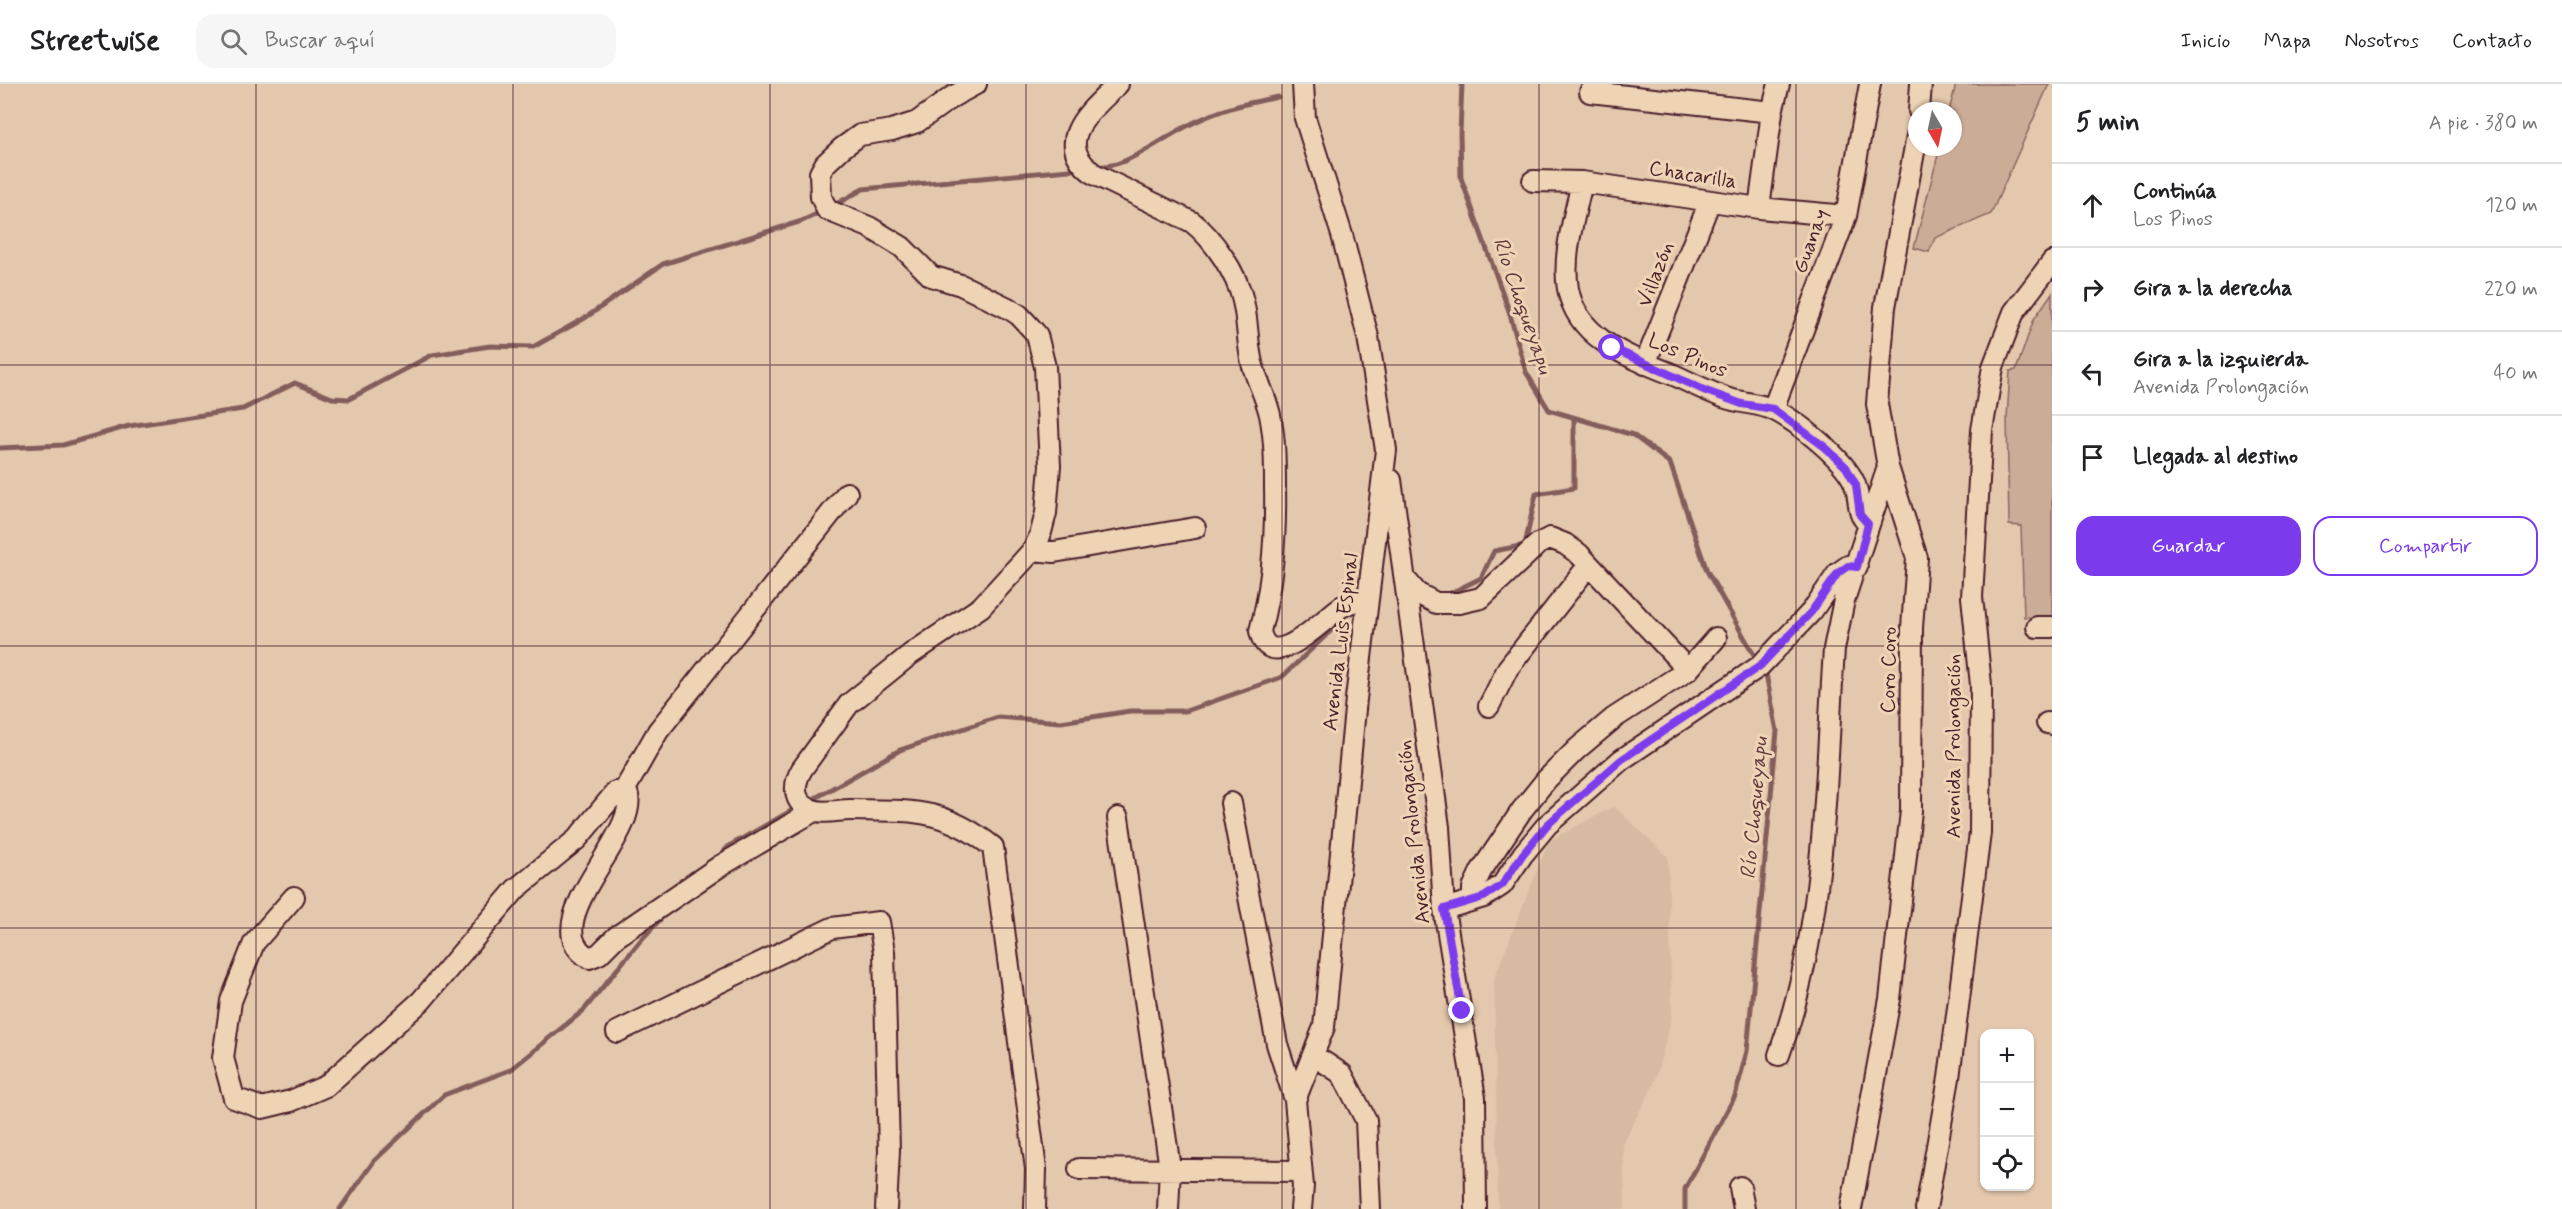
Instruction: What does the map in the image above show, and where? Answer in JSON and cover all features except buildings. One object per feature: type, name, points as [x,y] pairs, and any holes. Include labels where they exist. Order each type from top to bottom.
[{"type":"street","points":[[814,811],[799,800],[795,791],[796,779],[849,705],[911,654],[981,608],[1033,550],[1040,536],[1046,513],[1050,466],[1045,367],[1037,335],[1019,315],[1008,308],[961,285],[931,276],[902,247],[869,227],[827,210],[818,182],[825,164],[853,139],[860,135],[892,130],[917,122],[952,97],[976,84]]},
{"type":"street","points":[[1118,84],[1076,130],[1075,144],[1078,155],[1086,168],[1094,174],[1183,217],[1202,230],[1212,241],[1239,287],[1243,301],[1252,364],[1266,397],[1274,438],[1276,537],[1260,632],[1264,644],[1280,649],[1294,644],[1340,608],[1354,601],[1368,598]]},
{"type":"street","name":"Avenida Luis Espinal","points":[[1301,1209],[1301,1171],[1295,1100],[1324,1027],[1368,598],[1386,450],[1368,337],[1342,235],[1305,118],[1303,84]]},
{"type":"street","points":[[1759,208],[1772,112],[1779,84]]},
{"type":"street","name":"Guanay","points":[[1773,409],[1846,216],[1870,84]]},
{"type":"street","points":[[1920,102],[1921,84]]},
{"type":"street","points":[[1590,92],[1772,112]]},
{"type":"street","name":"Coro Coro","points":[[1851,1209],[1890,999],[1911,810],[1912,628],[1917,558],[1888,467],[1877,404],[1885,307],[1913,156]]},
{"type":"street","name":"Chacarilla","points":[[1533,181],[1582,182],[1759,208],[1846,216]]},
{"type":"street","name":"Los Pinos","points":[[1582,182],[1567,260],[1568,289],[1576,312],[1591,331],[1612,348],[1645,364],[1742,404],[1773,409],[1825,447],[1846,467],[1856,485],[1860,515],[1868,524]]},
{"type":"street","name":"Villazón","points":[[1645,364],[1710,201]]},
{"type":"street","name":"Avenida Prolongación","points":[[1926,1209],[1949,1078],[1980,833],[1981,685],[1972,597],[1982,430],[1993,367],[2014,312],[2052,262]]},
{"type":"street","name":"Avenida Prolongación","points":[[1386,450],[1439,827],[1444,909],[1475,1098],[1476,1209]]},
{"type":"street","points":[[1779,1055],[1800,991],[1814,919],[1822,843],[1834,649],[1844,600],[1857,567],[1868,524],[1888,467]]},
{"type":"street","points":[[624,791],[658,731],[847,493]]},
{"type":"street","points":[[1033,550],[1054,552],[1195,528]]},
{"type":"street","points":[[1406,580],[1417,593],[1436,603],[1459,603],[1481,598],[1538,544],[1550,538],[1572,549],[1589,565],[1688,670]]},
{"type":"street","points":[[1489,706],[1508,669],[1589,565]]},
{"type":"street","points":[[1444,909],[1484,897],[1502,885],[1523,854],[1547,825],[1621,760],[1760,666],[1812,611],[1838,573],[1848,566],[1857,567]]},
{"type":"street","points":[[1473,900],[1473,888],[1481,871],[1522,810],[1546,780],[1577,749],[1614,718],[1688,670],[1716,638]]},
{"type":"street","points":[[294,897],[254,943],[231,1000],[223,1058],[234,1098],[262,1108],[291,1101],[326,1086],[385,1035],[421,1001],[516,889],[577,839],[616,792],[624,791],[629,795],[628,805],[617,836],[573,917],[574,941],[589,957],[599,954],[616,937],[720,866],[814,811],[923,813],[946,818],[968,828],[993,848],[1036,1169],[1035,1209]]},
{"type":"street","points":[[1231,803],[1277,1044],[1295,1100]]},
{"type":"street","points":[[1118,818],[1170,1168],[1168,1209]]},
{"type":"street","points":[[617,1032],[832,928],[879,922],[884,952],[889,1151],[886,1209]]},
{"type":"street","points":[[1313,1055],[1342,1074],[1366,1120],[1370,1209]]},
{"type":"street","points":[[1079,1169],[1170,1168],[1301,1171]]},
{"type":"street","points":[[1740,1187],[1744,1209]]},
{"type":"shaded area","points":[[1956,84],[2049,84],[1991,214],[1935,238],[1929,252],[1914,248],[1938,156],[1962,156],[1962,102],[1951,102]]},
{"type":"shaded area","points":[[2052,293],[2052,618],[2024,617],[2021,526],[2009,525],[2007,418],[2010,371],[2016,370],[2034,319]]},
{"type":"shaded area","points":[[1614,806],[1668,857],[1672,1015],[1655,1082],[1623,1143],[1625,1209],[1498,1209],[1494,978],[1549,841]]},
{"type":"waterway","name":"Río Choqueyapu","points":[[1462,84],[1461,178],[1509,311],[1526,372],[1549,410],[1633,435],[1670,463],[1707,571],[1758,662]]},
{"type":"waterway","points":[[1096,167],[1113,165],[1128,159],[1200,119],[1243,105],[1278,97]]},
{"type":"waterway","points":[[831,207],[863,189],[1080,169]]},
{"type":"waterway","points":[[0,448],[63,445],[129,426],[243,409],[295,383],[332,398],[349,399],[432,355],[490,346],[533,347],[585,318],[663,264],[802,221],[823,211]]},
{"type":"waterway","points":[[1451,593],[1481,578],[1494,551],[1525,545],[1536,494],[1574,488],[1574,419]]},
{"type":"waterway","points":[[810,801],[900,750],[998,717],[1061,722],[1130,711],[1186,711],[1282,677],[1337,625]]},
{"type":"waterway","name":"Río Choqueyapu","points":[[1685,1209],[1685,1189],[1735,1096],[1747,1051],[1777,731],[1766,674],[1763,670]]},
{"type":"waterway","points":[[720,856],[729,846],[798,807]]},
{"type":"waterway","points":[[340,1209],[374,1161],[444,1095],[510,1070],[584,1010],[666,913]]},
{"type":"route","points":[[1462,1011],[1444,909],[1484,897],[1502,885],[1523,854],[1547,825],[1621,760],[1760,666],[1812,611],[1838,573],[1848,566],[1857,567],[1868,524],[1858,510],[1856,485],[1846,467],[1825,447],[1773,409],[1742,404],[1706,391],[1612,348]]}]
